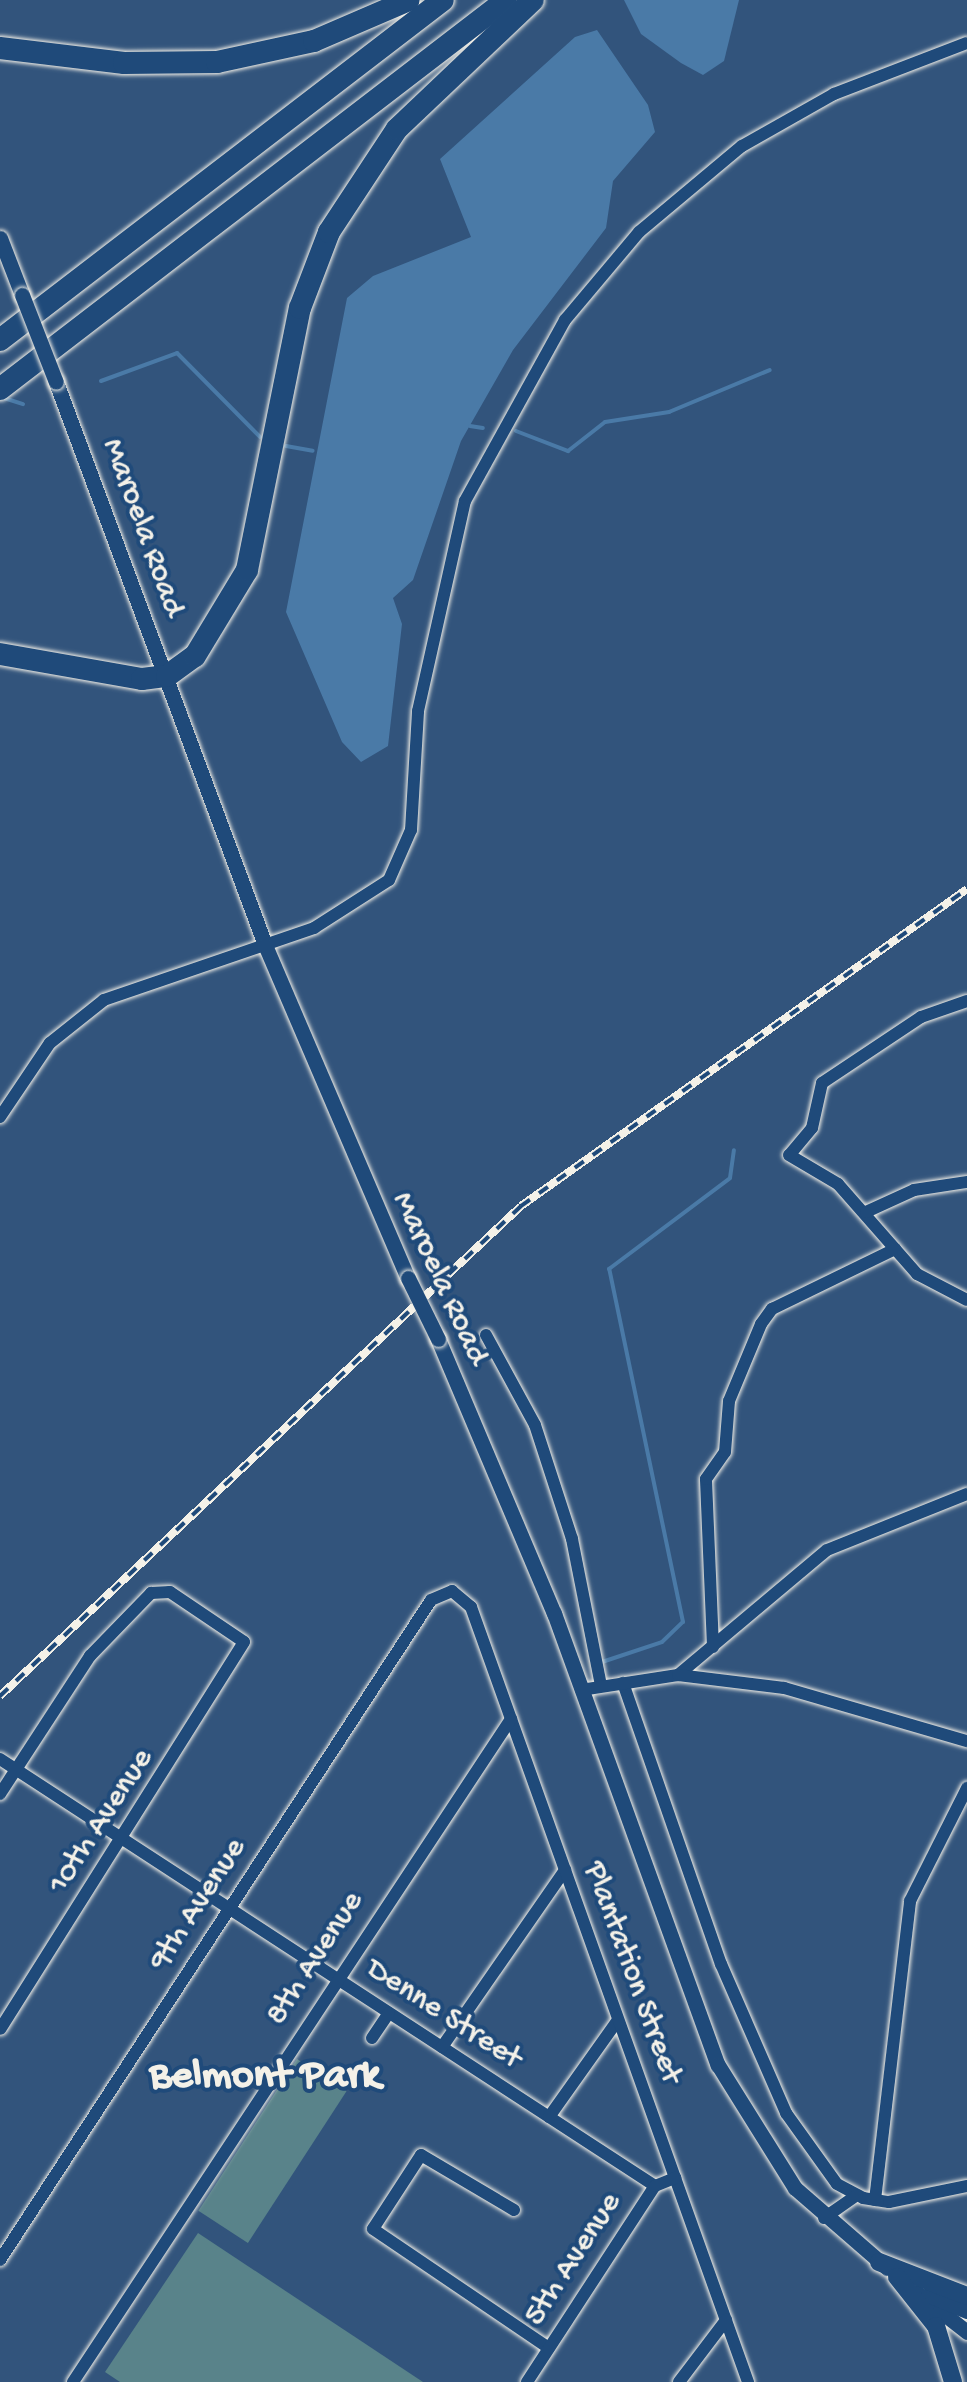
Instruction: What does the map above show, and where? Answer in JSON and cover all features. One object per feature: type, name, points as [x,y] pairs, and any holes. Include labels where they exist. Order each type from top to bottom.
[{"type":"highway","points":[[0,48],[216,62],[314,42],[409,0]]},
{"type":"highway","points":[[0,340],[443,0]]},
{"type":"highway","points":[[0,388],[506,0]]},
{"type":"highway","points":[[0,654],[167,676],[215,631],[248,570],[300,308],[329,232],[398,129],[533,0]]},
{"type":"main road","points":[[879,2262],[967,2296]]},
{"type":"main road","points":[[904,2282],[936,2326],[952,2382]]},
{"type":"street","points":[[0,1117],[50,1043],[104,1000],[352,912],[404,854],[429,646],[465,501],[576,305],[663,208],[742,146],[834,94],[967,43]]},
{"type":"street","name":"Maroela Road","points":[[0,238],[265,945],[438,1340],[581,1690],[718,2065],[761,2142],[824,2218],[967,2332]]},
{"type":"street","points":[[967,1001],[902,1028],[818,1090],[812,1128],[788,1155],[866,1212],[916,1274],[967,1300]]},
{"type":"street","points":[[866,1212],[914,1190],[967,1182]]},
{"type":"street","points":[[713,1647],[705,1490],[761,1324],[772,1309],[895,1249]]},
{"type":"street","points":[[486,1335],[535,1424],[572,1539],[601,1686]]},
{"type":"street","points":[[678,1675],[827,1550],[967,1494]]},
{"type":"street","name":"Plantation Street","points":[[452,1591],[468,1602],[748,2382]]},
{"type":"street","name":"9th Avenue","points":[[0,2260],[432,1600],[452,1591]]},
{"type":"street","name":"10th Avenue","points":[[0,2029],[246,1645],[170,1592],[148,1595],[90,1656],[16,1770]]},
{"type":"street","points":[[581,1690],[678,1675],[804,1692],[967,1741]]},
{"type":"street","points":[[622,1683],[776,2098],[837,2184],[857,2195],[875,2200],[967,2186]]},
{"type":"street","name":"8th Avenue","points":[[73,2382],[336,1978],[511,1719]]},
{"type":"street","name":"Denne Street","points":[[0,1760],[654,2186]]},
{"type":"street","points":[[0,1794],[16,1770]]},
{"type":"street","points":[[875,2200],[910,1900],[967,1788]]},
{"type":"street","points":[[442,2048],[565,1870]]},
{"type":"street","points":[[372,2038],[389,2012]]},
{"type":"street","points":[[548,2117],[618,2020]]},
{"type":"street","points":[[514,2210],[421,2154],[373,2225],[549,2348]]},
{"type":"street","name":"5th Avenue","points":[[527,2382],[654,2186],[675,2178]]},
{"type":"street","points":[[824,2218],[857,2195]]},
{"type":"street","name":"Maroela Road","points":[[904,2282],[967,2311]]},
{"type":"street","points":[[680,2382],[726,2320]]},
{"type":"green space","points":[[297,2059],[346,2091],[248,2243],[198,2211]]},
{"type":"green space","points":[[198,2233],[423,2382],[120,2382],[105,2372]]},
{"type":"water","points":[[624,0],[739,0],[724,61],[703,75],[681,63],[641,34]]},
{"type":"water","points":[[597,30],[648,105],[655,132],[613,181],[606,228],[513,350],[461,441],[413,580],[393,598],[402,624],[388,746],[361,762],[342,742],[286,612],[347,298],[373,276],[471,237],[440,159],[575,37]]},
{"type":"waterway","points":[[101,381],[177,353],[260,437]]},
{"type":"waterway","points":[[516,431],[568,451],[605,422],[669,412],[770,370]]},
{"type":"waterway","points":[[4,398],[23,404]]},
{"type":"waterway","points":[[470,426],[483,428]]},
{"type":"waterway","points":[[286,446],[313,451]]},
{"type":"waterway","points":[[602,1662],[662,1642],[683,1622],[609,1269],[730,1178],[734,1150]]},
{"type":"railway","points":[[0,1696],[521,1206],[967,889]]},
{"type":"district","name":"Belmont Park","points":[[265,2078]]}]
